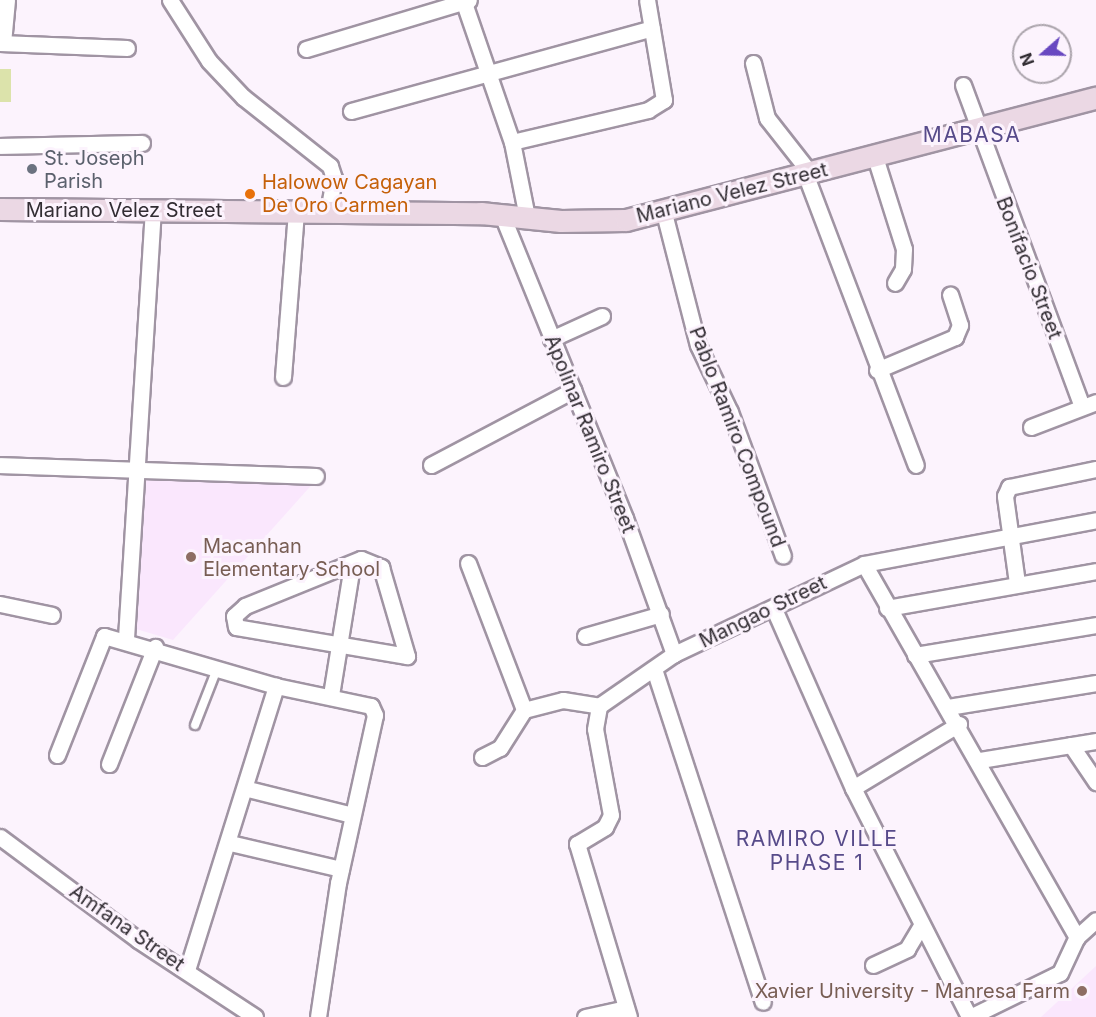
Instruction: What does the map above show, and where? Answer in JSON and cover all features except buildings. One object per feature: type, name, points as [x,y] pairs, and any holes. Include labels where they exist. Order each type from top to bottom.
[{"type":"street","points":[[7,0],[2,43],[127,48]]},
{"type":"street","points":[[170,0],[209,61],[243,97],[330,166],[334,178],[328,211]]},
{"type":"street","points":[[306,49],[465,0],[512,142],[527,218]]},
{"type":"street","points":[[512,142],[657,106],[666,90],[647,0]]},
{"type":"street","points":[[351,111],[489,75],[652,28]]},
{"type":"street","points":[[753,63],[767,118],[808,175],[877,370],[916,465]]},
{"type":"street","name":"Bonifacio Street","points":[[963,84],[975,129],[1089,405]]},
{"type":"street","name":"Mariano Velez Street","points":[[0,209],[328,211],[502,215],[590,222],[664,213],[1096,98]]},
{"type":"street","points":[[0,146],[142,143]]},
{"type":"street","points":[[875,157],[904,249],[903,269],[895,284]]},
{"type":"street","points":[[126,638],[134,469],[153,209]]},
{"type":"street","points":[[283,377],[296,212]]},
{"type":"street","name":"Pablo Ramiro Compound","points":[[664,213],[698,345],[730,412],[783,556]]},
{"type":"street","name":"Apolinar Ramiro Street","points":[[502,215],[661,614],[674,654]]},
{"type":"street","points":[[877,370],[955,337],[960,325],[950,295]]},
{"type":"street","points":[[551,339],[602,316]]},
{"type":"street","points":[[431,465],[573,390]]},
{"type":"street","points":[[1031,427],[1089,405]]},
{"type":"street","points":[[0,465],[316,476]]},
{"type":"street","points":[[1017,583],[1010,534],[1009,487],[1096,469]]},
{"type":"street","name":"Mangao Street","points":[[599,706],[674,654],[774,609],[864,564],[1010,534],[1096,520]]},
{"type":"street","points":[[364,558],[381,567],[409,653],[340,647],[251,634],[236,627],[234,616],[245,606],[352,566],[364,558]]},
{"type":"street","points":[[468,563],[524,710]]},
{"type":"street","points":[[864,564],[887,608],[980,760],[1077,937]]},
{"type":"street","points":[[331,695],[352,566]]},
{"type":"street","points":[[887,608],[1017,583],[1096,571]]},
{"type":"street","points":[[0,604],[52,615]]},
{"type":"street","points":[[774,609],[853,788],[921,927],[970,1017],[1060,973],[1077,937],[1096,920]]},
{"type":"street","points":[[585,636],[661,614]]},
{"type":"street","points":[[915,655],[1096,625]]},
{"type":"street","points":[[57,755],[102,636],[126,638],[276,686],[331,695],[367,704],[375,715],[341,869],[318,1017]]},
{"type":"street","points":[[108,764],[155,647]]},
{"type":"street","points":[[654,669],[763,1002]]},
{"type":"street","points":[[948,707],[1096,683]]},
{"type":"street","points":[[187,970],[248,789],[276,686]]},
{"type":"street","points":[[482,757],[500,748],[524,710],[563,700],[599,706],[595,729],[611,815],[605,827],[577,844],[628,1012],[585,1017]]},
{"type":"street","points":[[853,788],[959,724]]},
{"type":"street","points":[[980,760],[1096,741]]},
{"type":"street","points":[[1071,745],[1096,782]]},
{"type":"street","points":[[248,789],[352,814]]},
{"type":"street","name":"Amfana Street","points":[[0,837],[138,940],[187,970],[255,1017]]},
{"type":"street","points":[[230,843],[341,869]]},
{"type":"street","points":[[873,965],[907,949],[921,927]]},
{"type":"lane","points":[[195,725],[217,669]]},
{"type":"shaded area","name":"Macanhan Elementary School","points":[[139,472],[316,480],[173,640],[126,626]]},
{"type":"shaded area","name":"Xavier University - Manresa Farm","points":[[1096,966],[1096,1017],[1041,1017]]},
{"type":"green space","points":[[0,69],[11,69],[11,102],[0,102]]},
{"type":"place","name":"St. Joseph Parish","points":[[32,169]]},
{"type":"place","name":"Halowow Cagayan De Oro Carmen","points":[[250,194]]},
{"type":"place","name":"Macanhan Elementary School","points":[[191,557]]},
{"type":"place","name":"Xavier University - Manresa Farm","points":[[1082,991]]},
{"type":"district","name":"MABASA","points":[[972,135]]},
{"type":"district","name":"RAMIRO VILLE PHASE 1","points":[[817,851]]}]
